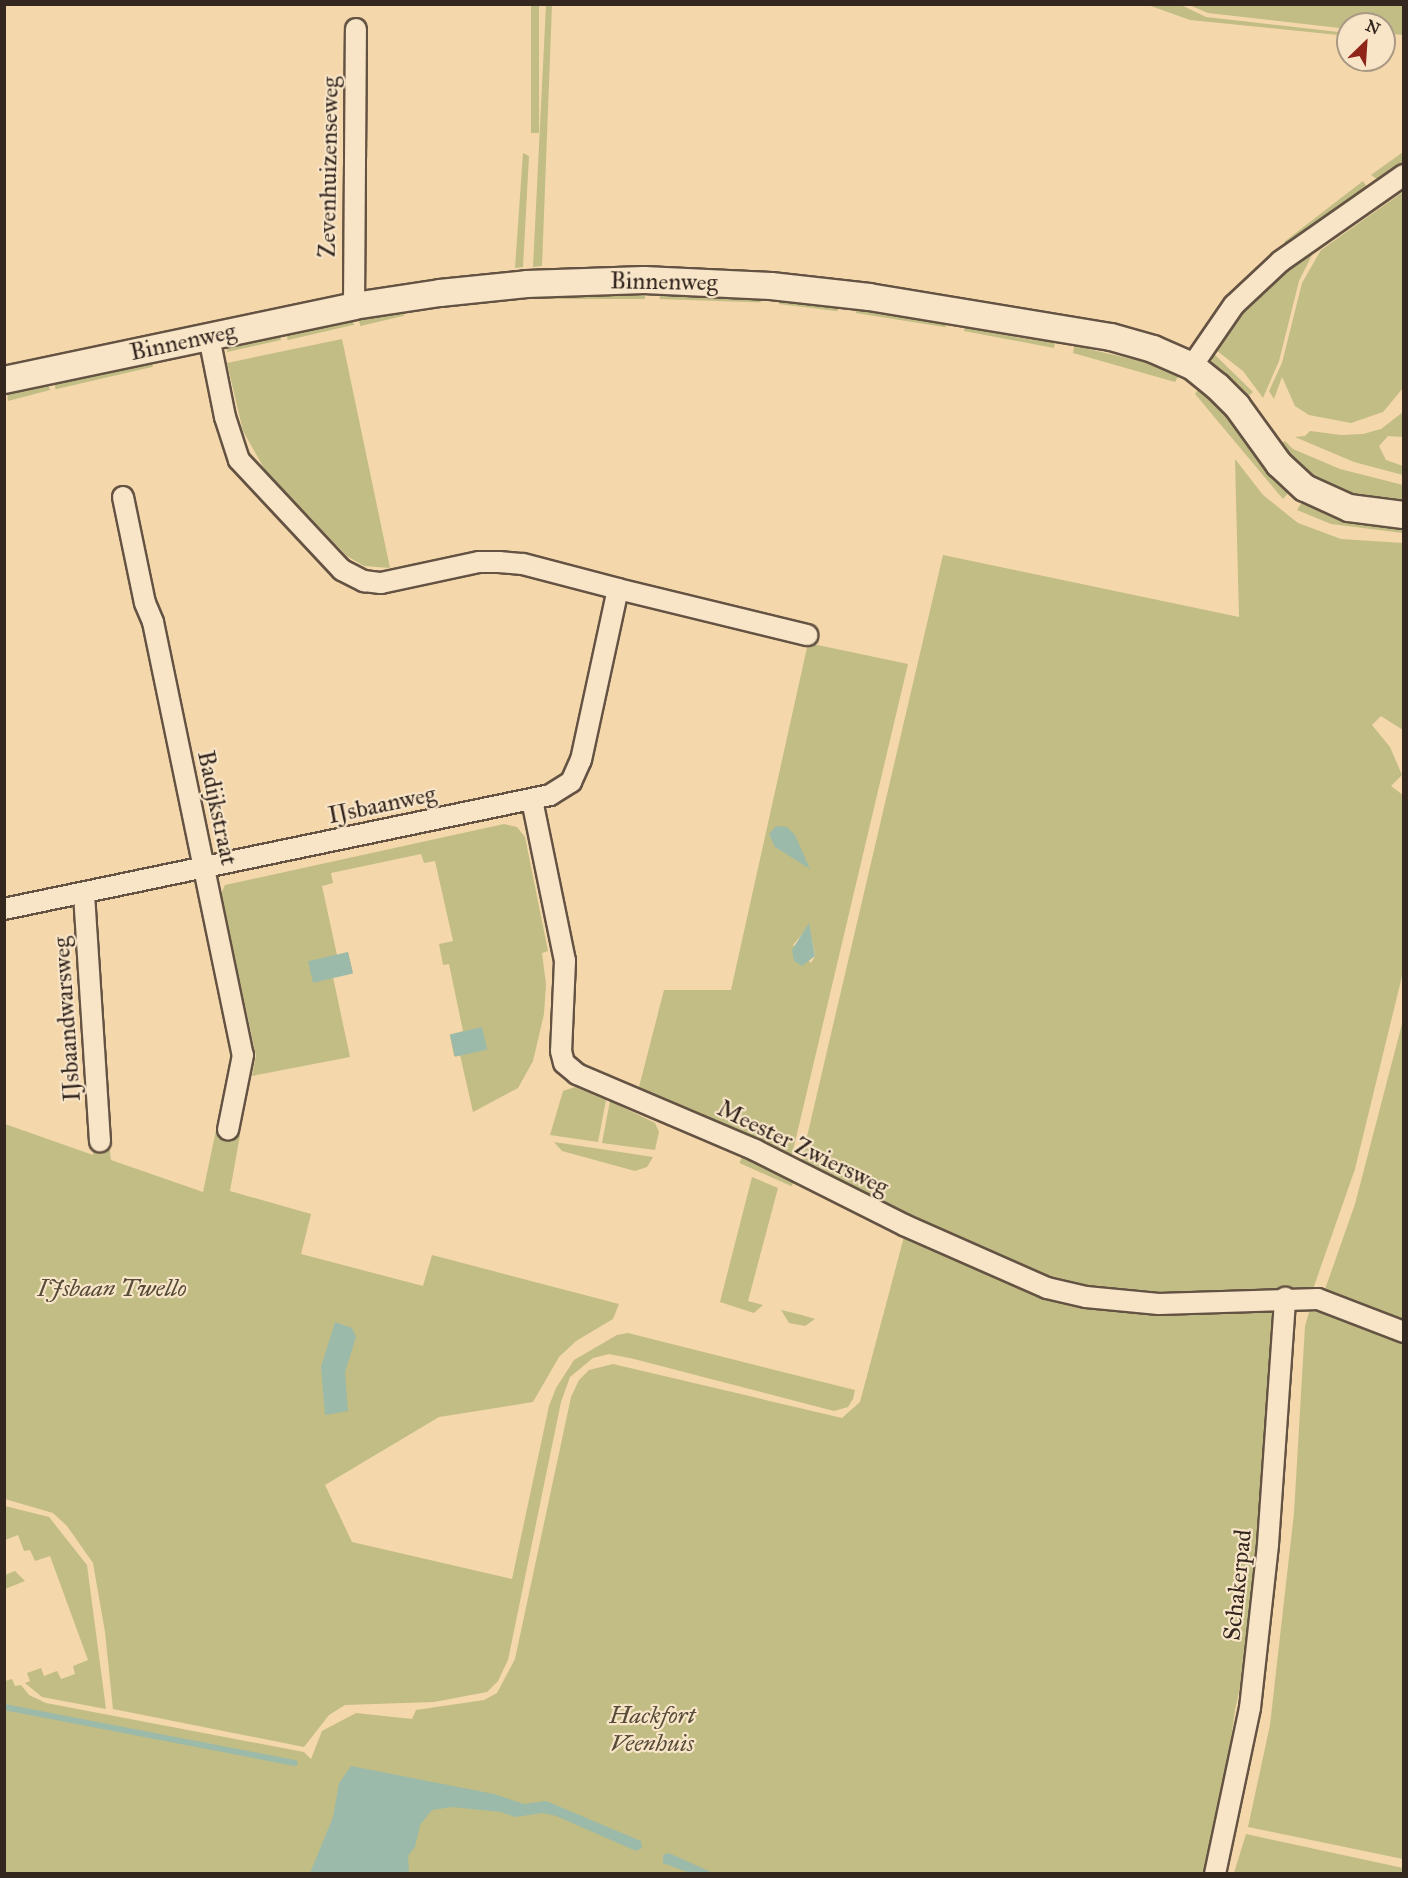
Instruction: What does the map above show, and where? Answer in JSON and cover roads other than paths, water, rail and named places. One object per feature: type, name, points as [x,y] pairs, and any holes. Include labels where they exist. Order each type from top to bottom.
[{"type":"street","name":"Zevenhuizenseweg","points":[[354,306],[356,30]]},
{"type":"street","points":[[1192,366],[1234,305],[1281,261],[1404,175]]},
{"type":"street","name":"Binnenweg","points":[[4,380],[354,306],[527,284],[682,280],[771,286],[869,297],[1111,338],[1153,349],[1192,366],[1237,406],[1279,464],[1299,484],[1326,500],[1363,510],[1404,515]]},
{"type":"street","points":[[209,337],[225,417],[239,460],[342,570],[359,579],[381,583],[479,562],[523,564],[807,635]]},
{"type":"street","name":"Badijkstraat","points":[[123,497],[145,603],[153,622],[243,1055],[228,1130]]},
{"type":"street","name":"IJsbaanweg","points":[[4,909],[532,800],[571,782],[581,760],[618,588]]},
{"type":"street","name":"Meester Zwiersweg","points":[[532,800],[565,961],[561,1051],[564,1063],[577,1074],[755,1150],[904,1226],[1047,1288],[1086,1297],[1158,1304],[1285,1298],[1318,1299],[1404,1332]]},
{"type":"street","name":"IJsbaandwarsweg","points":[[84,894],[100,1141]]},
{"type":"street","name":"Schakerpad","points":[[1215,1874],[1250,1708],[1268,1544],[1285,1298]]},
{"type":"waterway","points":[[4,1707],[295,1763]]},
{"type":"park label","name":"IJsbaan Twello","points":[[112,1289]]},
{"type":"park label","name":"Hackfort Veenhuis","points":[[652,1730]]}]
